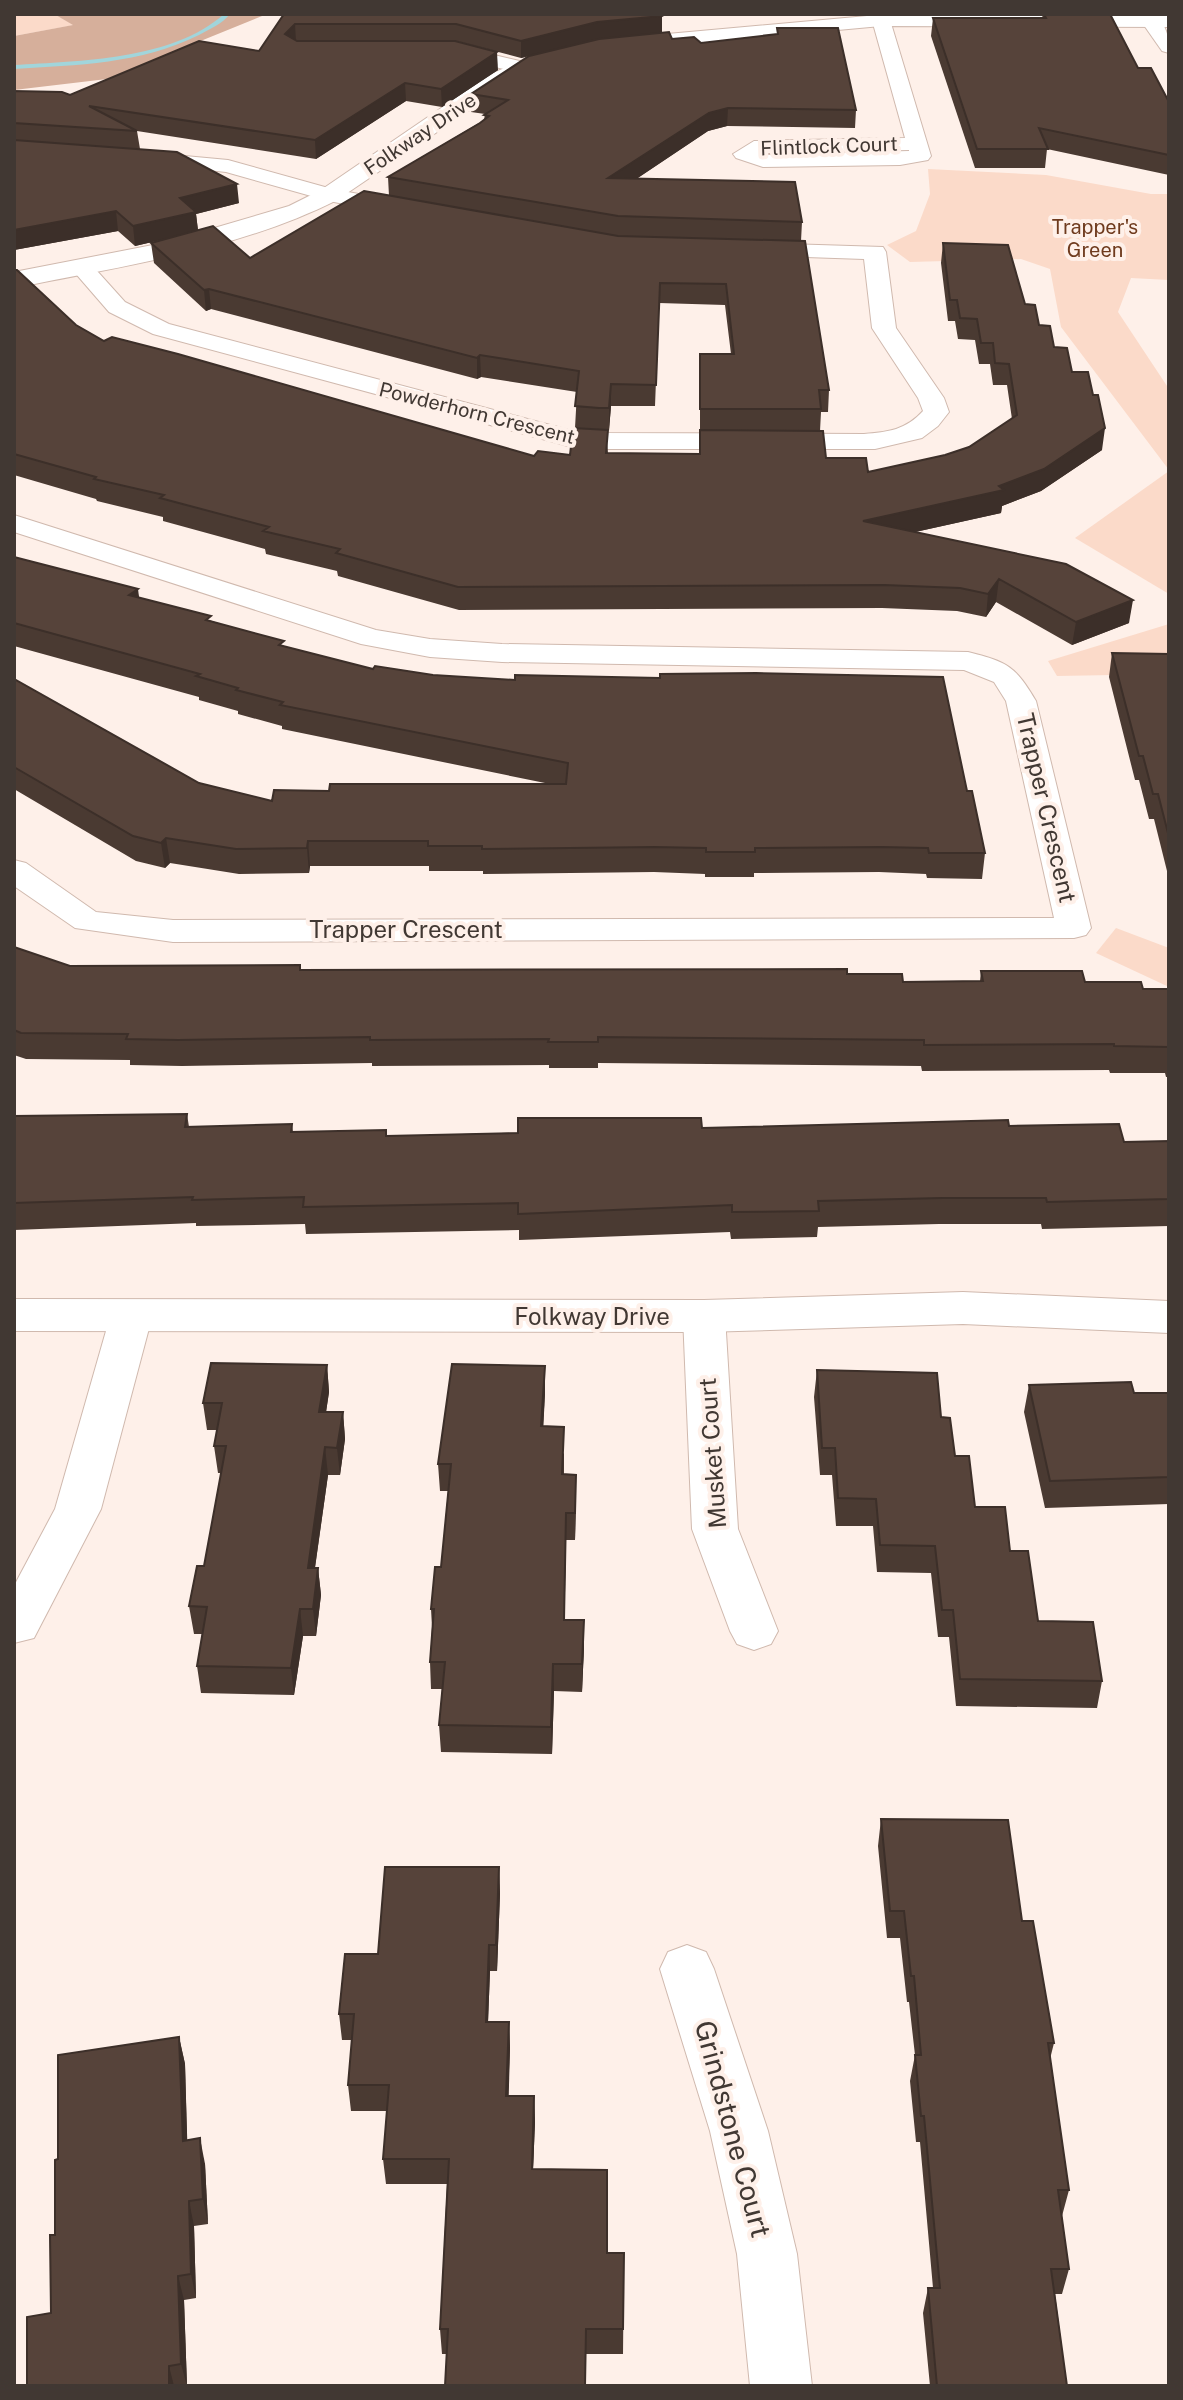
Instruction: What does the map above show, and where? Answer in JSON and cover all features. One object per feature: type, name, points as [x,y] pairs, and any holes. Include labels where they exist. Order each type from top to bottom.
[{"type":"street","points":[[610,47],[881,20],[983,17],[1160,21],[1169,47]]},
{"type":"street","name":"Flintlock Court","points":[[881,20],[921,156],[763,161],[743,154],[754,147],[917,144]]},
{"type":"street","points":[[427,48],[456,50],[521,67]]},
{"type":"street","name":"Folkway Drive","points":[[14,280],[167,250],[278,219],[329,195],[499,79],[521,67],[544,61]]},
{"type":"street","points":[[119,156],[228,166],[329,195],[423,212]]},
{"type":"street","name":"Powderhorn Crescent","points":[[81,267],[117,307],[161,329],[568,438],[599,441],[864,442],[904,439],[928,423],[936,412],[931,398],[884,328],[875,252],[734,250]]},
{"type":"street","name":"Trapper Crescent","points":[[14,523],[371,638],[430,648],[502,653],[968,661],[1006,676],[1021,701],[1074,928],[173,931],[87,921],[14,870]]},
{"type":"street","name":"Folkway Drive","points":[[14,1315],[704,1316],[963,1308],[1169,1317]]},
{"type":"street","name":"Musket Court","points":[[704,1316],[715,1529],[754,1631]]},
{"type":"street","points":[[17,1625],[78,1509],[131,1317]]},
{"type":"street","name":"Grindstone Court","points":[[687,1969],[739,2131],[764,2238],[781,2386]]},
{"type":"green space","points":[[14,14],[54,14],[74,25],[14,36]]},
{"type":"green space","name":"Trapper's Green","points":[[928,169],[1046,175],[1151,194],[1169,194],[1169,280],[1131,278],[1118,312],[1169,389],[1169,470],[1061,327],[1050,269],[1021,259],[910,262],[887,245],[916,231],[930,194]]},
{"type":"green space","points":[[1169,471],[1169,594],[1075,538]]},
{"type":"green space","points":[[1169,624],[1169,674],[1057,676],[1048,661]]},
{"type":"green space","points":[[1116,928],[1169,948],[1169,987],[1096,953]]},
{"type":"shaded area","points":[[54,14],[267,14],[107,79],[14,90],[14,36],[73,25]]},
{"type":"building","points":[[284,14],[662,16],[597,22],[521,41],[456,24],[295,24],[285,34],[297,41],[455,41],[497,52],[441,89],[405,83],[315,140],[89,106],[137,131],[14,123],[14,91],[62,92],[70,95],[199,41],[259,51]]},
{"type":"building","points":[[1044,14],[1110,14],[1138,68],[1151,68],[1169,102],[1169,155],[1039,128],[1048,149],[977,149],[933,18],[1046,18]]},
{"type":"building","points":[[777,28],[838,28],[856,110],[728,108],[709,113],[608,178],[795,182],[802,222],[618,216],[388,177],[480,123],[489,116],[484,115],[508,100],[471,94],[529,56],[599,39],[669,32],[672,39],[694,37],[701,43],[778,34]]},
{"type":"building","points":[[14,140],[177,152],[237,184],[180,198],[196,212],[133,226],[116,211],[14,230]]},
{"type":"building","points":[[364,191],[618,236],[805,241],[829,390],[819,390],[821,409],[700,409],[700,354],[734,354],[726,284],[660,283],[656,385],[611,384],[609,408],[599,408],[575,406],[579,371],[480,355],[477,358],[204,290],[151,243],[213,226],[250,258]]},
{"type":"building","points":[[943,243],[1008,245],[1025,304],[1035,305],[1039,325],[1050,326],[1054,347],[1067,348],[1072,372],[1088,372],[1093,395],[1098,395],[1105,428],[1044,469],[999,486],[1004,490],[863,521],[1066,564],[1133,600],[1076,622],[999,579],[988,594],[960,588],[884,585],[458,587],[336,553],[340,549],[263,531],[269,527],[160,498],[164,495],[94,479],[96,477],[14,454],[14,270],[17,270],[76,325],[104,341],[112,337],[178,354],[534,456],[538,451],[570,455],[573,428],[608,430],[606,453],[700,454],[700,430],[823,431],[826,458],[866,458],[868,472],[945,455],[969,447],[1017,415],[1009,364],[995,363],[993,343],[981,343],[977,319],[960,318],[957,300],[950,300]]},
{"type":"building","points":[[14,557],[138,589],[129,595],[211,616],[206,620],[284,641],[279,645],[373,669],[375,666],[433,675],[515,680],[515,675],[660,678],[660,674],[756,673],[943,677],[967,791],[972,791],[985,853],[929,853],[928,848],[881,847],[755,848],[755,852],[706,852],[706,848],[654,847],[482,849],[482,846],[428,846],[428,841],[308,841],[307,848],[236,849],[166,838],[161,843],[133,836],[14,767],[14,679],[199,783],[272,801],[274,790],[329,791],[330,784],[566,784],[568,763],[280,705],[283,702],[196,676],[200,674],[14,623]]},
{"type":"building","points":[[1112,653],[1169,654],[1169,837],[1158,794],[1153,794],[1143,756],[1139,756]]},
{"type":"building","points":[[14,947],[70,966],[300,965],[300,970],[847,969],[847,974],[902,974],[903,982],[983,981],[981,971],[1082,971],[1085,982],[1141,982],[1143,989],[1169,989],[1169,1047],[1114,1044],[924,1045],[924,1040],[598,1037],[598,1042],[548,1042],[549,1039],[370,1040],[370,1037],[178,1040],[126,1039],[128,1034],[21,1033],[14,1030]]},
{"type":"building","points":[[187,1114],[185,1127],[292,1124],[291,1132],[386,1130],[386,1136],[518,1133],[518,1118],[701,1118],[702,1128],[1008,1120],[1009,1126],[1119,1124],[1124,1142],[1169,1141],[1169,1199],[1047,1202],[1046,1198],[942,1198],[818,1201],[819,1211],[732,1212],[732,1205],[518,1214],[518,1203],[303,1207],[304,1197],[14,1203],[14,1116]]},
{"type":"building","points":[[211,1363],[327,1365],[319,1412],[343,1412],[337,1448],[325,1447],[308,1568],[318,1568],[313,1609],[300,1609],[291,1668],[197,1666],[207,1607],[189,1606],[197,1566],[204,1566],[226,1446],[214,1446],[222,1403],[203,1403]]},
{"type":"building","points":[[452,1364],[545,1366],[541,1426],[564,1427],[562,1474],[576,1475],[575,1513],[566,1513],[564,1620],[584,1620],[582,1664],[553,1664],[551,1727],[439,1725],[445,1662],[430,1662],[434,1609],[431,1609],[435,1567],[441,1567],[451,1464],[438,1464]]},
{"type":"building","points":[[817,1370],[937,1373],[941,1417],[950,1418],[955,1456],[969,1456],[975,1507],[1005,1507],[1010,1551],[1028,1551],[1038,1621],[1093,1622],[1102,1681],[960,1679],[953,1610],[942,1610],[935,1546],[880,1545],[876,1499],[838,1498],[835,1448],[822,1448]]},
{"type":"building","points":[[1131,1382],[1134,1393],[1169,1393],[1169,1477],[1050,1481],[1029,1385]]},
{"type":"building","points":[[881,1819],[1008,1820],[1022,1921],[1033,1921],[1054,2043],[1048,2043],[1069,2190],[1058,2190],[1069,2269],[1051,2269],[1067,2386],[937,2386],[928,2288],[940,2288],[924,2116],[921,2116],[915,2055],[921,2055],[914,1976],[911,1976],[904,1911],[890,1911]]},
{"type":"building","points":[[385,1867],[499,1867],[496,1945],[489,1945],[486,2022],[509,2022],[506,2096],[534,2096],[532,2169],[607,2170],[607,2253],[624,2253],[623,2329],[586,2329],[585,2386],[445,2386],[448,2329],[440,2329],[449,2159],[383,2159],[389,2085],[348,2085],[354,2014],[339,2014],[345,1954],[378,1954]]},
{"type":"building","points":[[179,2037],[183,2141],[200,2138],[203,2199],[189,2201],[191,2274],[178,2276],[181,2364],[169,2366],[169,2386],[27,2386],[27,2317],[51,2313],[50,2235],[55,2235],[58,2055]]},
{"type":"waterway","points":[[14,67],[135,56],[181,41],[227,14]]}]
